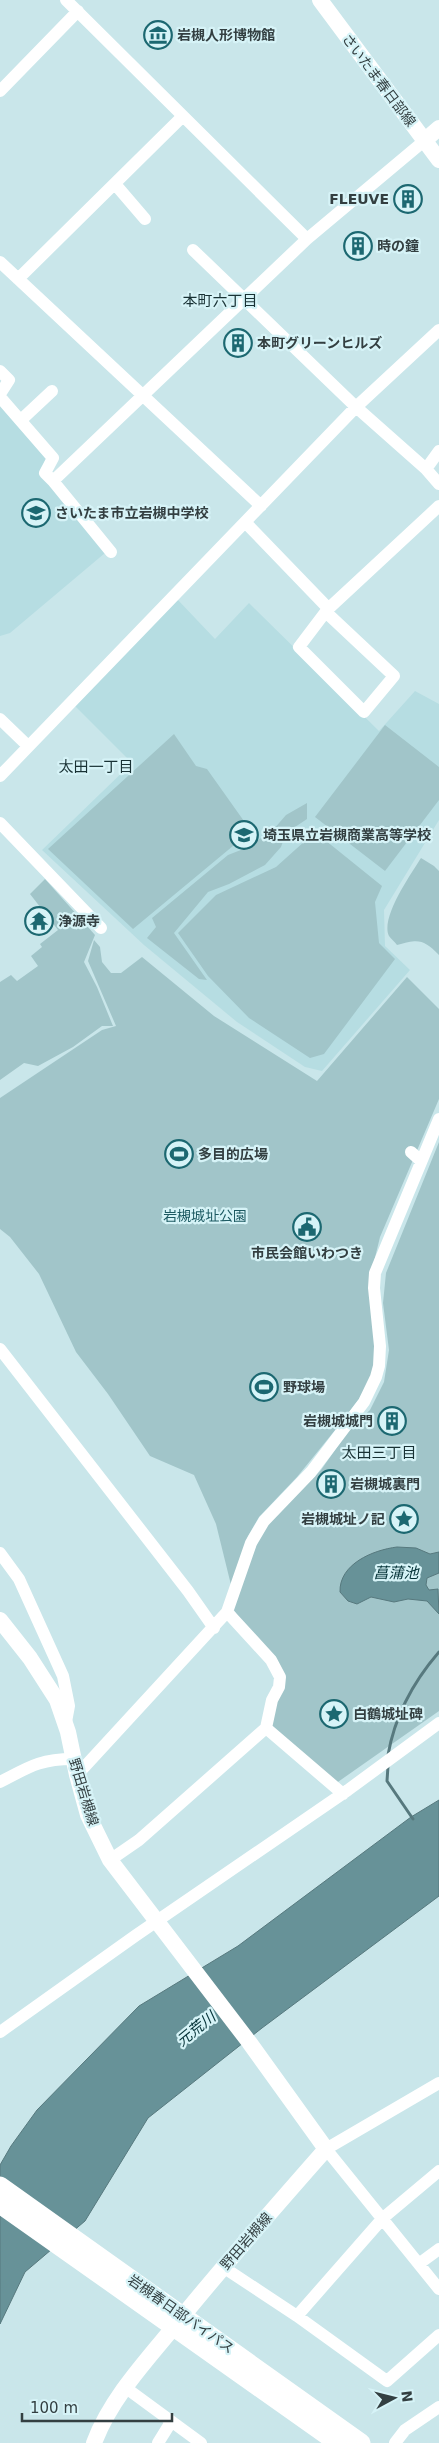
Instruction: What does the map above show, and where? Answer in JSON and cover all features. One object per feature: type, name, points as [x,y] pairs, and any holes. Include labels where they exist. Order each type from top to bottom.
[{"type":"highway","name":"岩槻春日部バイパス","points":[[0,2186],[102,2268]]},
{"type":"highway","name":"岩槻春日部バイパス","points":[[0,2204],[102,2268],[362,2443]]},
{"type":"highway","name":"岩槻春日部バイパス","points":[[179,2321],[338,2443]]},
{"type":"main road","name":"さいたま春日部線","points":[[320,0],[439,160]]},
{"type":"main road","points":[[424,141],[439,128]]},
{"type":"main road","name":"野田岩槻線","points":[[0,1620],[47,1682],[66,1722],[73,1759],[88,1815],[110,1860],[155,1922],[249,2042],[326,2149],[223,2267],[126,2388],[102,2421],[94,2443]]},
{"type":"street","points":[[66,0],[307,240]]},
{"type":"street","points":[[0,91],[78,11]]},
{"type":"street","points":[[18,280],[183,116]]},
{"type":"street","points":[[52,481],[307,240],[424,141]]},
{"type":"street","points":[[115,184],[146,219]]},
{"type":"street","points":[[193,250],[356,407],[426,469],[439,484]]},
{"type":"street","points":[[0,262],[261,506]]},
{"type":"street","points":[[0,776],[356,407],[439,330]]},
{"type":"street","points":[[0,370],[9,380],[0,395],[53,458],[44,473],[111,552]]},
{"type":"street","points":[[21,420],[52,391]]},
{"type":"street","points":[[426,469],[439,451]]},
{"type":"street","points":[[245,522],[327,610],[328,615],[394,676],[364,712],[299,646],[327,610],[439,506]]},
{"type":"street","points":[[0,719],[28,746]]},
{"type":"street","points":[[0,823],[101,928]]},
{"type":"street","points":[[77,1775],[227,1612],[250,1543],[264,1521],[311,1472],[364,1402],[376,1377],[380,1346],[374,1288],[375,1273],[439,1119]]},
{"type":"street","points":[[411,1152],[421,1161]]},
{"type":"street","points":[[0,1349],[188,1591],[214,1628]]},
{"type":"street","points":[[0,1553],[20,1579],[64,1676],[69,1706],[66,1722]]},
{"type":"street","points":[[110,1860],[139,1840],[266,1728],[272,1700],[279,1687],[280,1677],[271,1660],[227,1612]]},
{"type":"street","points":[[0,2032],[155,1922],[343,1794],[439,1723]]},
{"type":"street","points":[[266,1728],[343,1794]]},
{"type":"street","points":[[0,1782],[36,1763],[50,1759],[73,1759]]},
{"type":"street","points":[[439,2084],[326,2149],[420,2263],[439,2289]]},
{"type":"street","points":[[298,2316],[383,2218],[439,2172]]},
{"type":"street","points":[[420,2263],[439,2249]]},
{"type":"street","points":[[223,2267],[298,2316],[386,2381],[439,2336]]},
{"type":"street","points":[[126,2388],[201,2443]]},
{"type":"street","points":[[395,2443],[405,2430],[439,2407]]},
{"type":"street","points":[[158,2443],[171,2422]]},
{"type":"shaded area","name":"さいたま市立岩槻中学校","points":[[0,402],[47,456],[40,473],[105,553],[10,633],[0,636]]},
{"type":"shaded area","name":"埼玉県立岩槻商業高等学校","points":[[177,599],[215,639],[249,603],[379,731],[415,691],[439,704],[439,820],[384,910],[385,946],[410,970],[322,1071],[305,1067],[237,1022],[144,945],[42,850],[132,763],[75,706]]},
{"type":"green space","points":[[385,725],[439,767],[439,800],[385,871],[315,817]]},
{"type":"green space","points":[[174,734],[196,766],[207,769],[251,831],[133,929],[48,849]]},
{"type":"green space","points":[[307,803],[307,819],[286,833],[281,847],[265,865],[229,884],[208,892],[174,933],[207,980],[199,979],[147,938],[156,927],[152,918],[228,855],[246,848],[273,830],[286,815]]},
{"type":"green space","points":[[315,832],[382,886],[375,902],[379,943],[395,959],[324,1054],[310,1058],[249,1018],[208,976],[178,933],[216,895],[276,867]]},
{"type":"green space","points":[[421,858],[439,871],[439,955],[429,946],[416,941],[397,945],[389,936],[387,928],[398,896]]},
{"type":"green space","points":[[45,879],[95,935],[84,962],[97,987],[113,1026],[102,1026],[73,1047],[38,1066],[24,1063],[0,1080],[0,982],[11,975],[17,981],[38,966],[31,956],[42,947],[40,944],[58,930],[30,894]]},
{"type":"green space","name":"岩槻城址公園","points":[[94,940],[100,947],[102,962],[111,973],[121,973],[142,957],[214,1016],[317,1081],[407,977],[439,1009],[439,1099],[380,1237],[371,1274],[376,1353],[373,1374],[359,1399],[336,1429],[297,1477],[259,1517],[248,1536],[231,1585],[216,1524],[194,1475],[150,1456],[108,1394],[76,1352],[39,1274],[10,1237],[0,1229],[0,1098],[102,1030],[116,1026],[88,961]]},
{"type":"green space","points":[[439,1142],[439,1711],[335,1784],[269,1728],[282,1686],[232,1607],[258,1541],[270,1521],[321,1470],[349,1430],[370,1410],[384,1382],[389,1350],[383,1303],[386,1273]]},
{"type":"water","name":"菖蒲池","points":[[397,1547],[416,1548],[430,1554],[439,1552],[439,1573],[427,1578],[426,1585],[429,1590],[438,1589],[439,1614],[427,1601],[408,1599],[394,1602],[371,1597],[357,1604],[348,1601],[340,1592],[341,1582],[351,1566],[368,1555]]},
{"type":"water","name":"元荒川","points":[[439,1800],[439,1896],[262,2028],[148,2118],[85,2221],[25,2272],[0,2324],[0,2165],[37,2110],[139,2006],[238,1946],[411,1817]]},
{"type":"waterway","points":[[388,1755],[395,1726],[406,1700],[421,1675],[439,1652]]},
{"type":"waterway","points":[[388,1766],[387,1781],[413,1819]]},
{"type":"place","name":"岩槻人形博物館","points":[[158,35]]},
{"type":"place","name":"FLEUVE","points":[[408,199]]},
{"type":"place","name":"時の鐘","points":[[358,246]]},
{"type":"place","name":"本町グリーンヒルズ","points":[[238,343]]},
{"type":"place","name":"さいたま市立岩槻中学校","points":[[36,513]]},
{"type":"place","name":"埼玉県立岩槻商業高等学校","points":[[244,835]]},
{"type":"place","name":"浄源寺","points":[[39,921]]},
{"type":"place","name":"多目的広場","points":[[179,1154]]},
{"type":"place","name":"市民会館いわつき","points":[[307,1227]]},
{"type":"place","name":"野球場","points":[[264,1387]]},
{"type":"place","name":"岩槻城城門","points":[[392,1421]]},
{"type":"place","name":"岩槻城裏門","points":[[331,1484]]},
{"type":"place","name":"岩槻城址ノ記","points":[[404,1519]]},
{"type":"place","name":"白鶴城址碑","points":[[334,1714]]},
{"type":"district","name":"本町六丁目","points":[[220,301]]},
{"type":"district","name":"太田一丁目","points":[[96,767]]},
{"type":"district","name":"太田三丁目","points":[[379,1453]]}]
